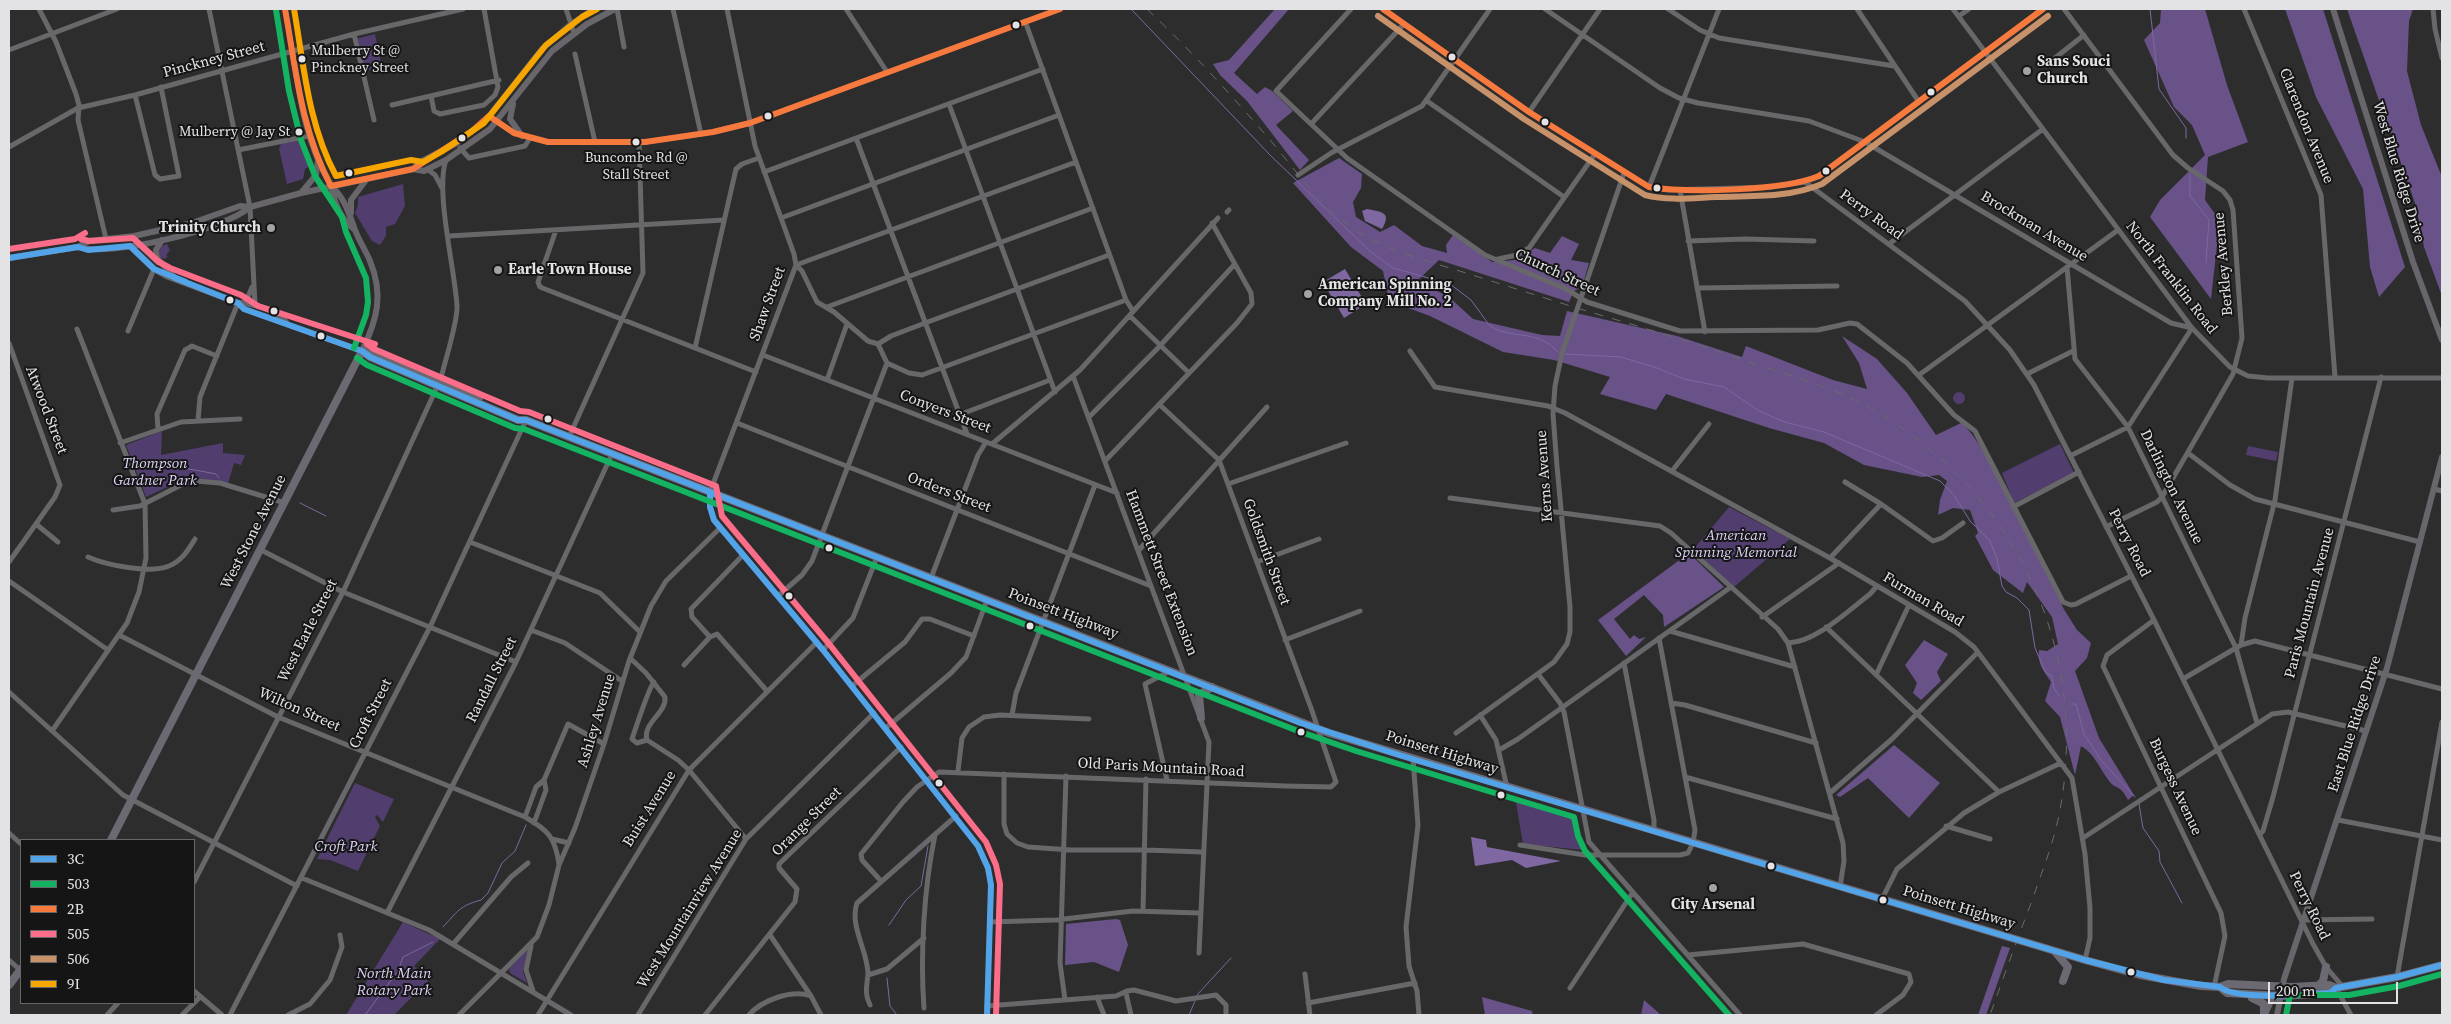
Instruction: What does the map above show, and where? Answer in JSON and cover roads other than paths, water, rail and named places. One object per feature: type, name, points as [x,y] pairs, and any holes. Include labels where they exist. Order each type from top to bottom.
[{"type":"highway","name":"Poinsett Highway","points":[[362,351],[370,357],[439,384],[518,420],[526,420],[569,436],[1316,728],[1399,755],[2033,945],[2164,980],[2217,987],[2228,984],[2329,985],[2339,987],[2397,977],[2442,965]]},
{"type":"highway","name":"West Stone Avenue","points":[[112,839],[362,351]]},
{"type":"highway","points":[[1201,718],[1199,695],[1212,687]]},
{"type":"highway","points":[[2052,950],[2061,957],[2068,967],[2062,981]]},
{"type":"highway","points":[[2318,986],[2323,981],[2326,967]]},
{"type":"highway","points":[[9,985],[20,971]]},
{"type":"highway","name":"Poinsett Highway","points":[[2217,987],[2227,993],[2281,996],[2330,993],[2339,987]]},
{"type":"highway","points":[[2235,994],[2260,1000],[2265,1006],[2265,1015]]},
{"type":"main road","points":[[413,169],[422,161],[457,143],[489,116],[542,49],[570,24],[594,9]]},
{"type":"main road","points":[[9,258],[78,247],[89,242],[106,239],[123,238],[192,223],[240,206],[250,206],[331,186],[413,169],[426,169],[462,151],[496,122],[544,61],[574,33],[616,9]]},
{"type":"main road","name":"West Blue Ridge Drive","points":[[2333,9],[2413,262],[2442,340]]},
{"type":"main road","points":[[513,101],[510,119],[522,136]]},
{"type":"main road","points":[[301,193],[316,174],[318,160]]},
{"type":"main road","points":[[353,221],[349,203],[366,180]]},
{"type":"main road","name":"West Stone Avenue","points":[[331,186],[340,194],[353,221],[354,229],[371,262],[377,288],[376,320],[362,351]]},
{"type":"main road","name":"West Stone Avenue","points":[[331,186],[333,199],[348,225],[354,229]]},
{"type":"main road","points":[[78,247],[88,250],[140,245],[162,240],[240,215],[250,206]]},
{"type":"main road","points":[[123,238],[140,245],[161,264],[171,270],[175,278]]},
{"type":"main road","points":[[161,264],[155,252],[162,240]]},
{"type":"main road","points":[[130,246],[154,269],[238,303],[244,309],[286,322],[362,351]]},
{"type":"main road","points":[[238,303],[246,302],[255,305],[283,318],[286,322]]},
{"type":"main road","name":"East Blue Ridge Drive","points":[[2277,1015],[2283,986],[2385,675],[2442,457]]},
{"type":"main road","points":[[2265,1015],[2271,1001],[2281,996]]},
{"type":"street","points":[[39,9],[76,94],[78,120],[106,239]]},
{"type":"street","points":[[9,50],[117,9]]},
{"type":"street","points":[[209,9],[250,206],[252,286],[255,305]]},
{"type":"street","points":[[285,9],[302,112],[318,160],[331,186]]},
{"type":"street","name":"Pinckney Street","points":[[9,147],[78,108],[293,52],[354,34],[464,9]]},
{"type":"street","points":[[431,96],[434,111],[444,114],[488,102],[495,96],[498,80],[484,9]]},
{"type":"street","points":[[566,9],[574,33]]},
{"type":"street","points":[[616,9],[624,47]]},
{"type":"street","points":[[673,9],[701,134]]},
{"type":"street","name":"Shaw Street","points":[[710,492],[796,265],[759,158],[727,9]]},
{"type":"street","points":[[846,9],[887,72]]},
{"type":"street","points":[[489,116],[496,122],[522,136],[548,142],[639,142],[701,134],[750,123],[1060,9]]},
{"type":"street","name":"Church Street","points":[[1351,9],[1276,90],[1363,170],[1485,254],[1566,289],[1592,304],[1672,329],[1705,332],[1818,330],[1852,323],[1861,325],[1896,352],[1919,375]]},
{"type":"street","points":[[1382,9],[1530,112],[1624,173],[1648,187],[1680,190],[1770,187],[1805,182],[1828,170],[2043,9]]},
{"type":"street","points":[[1298,175],[1339,149],[1420,107],[1427,101],[1490,9]]},
{"type":"street","name":"Brockman Avenue","points":[[1546,9],[1660,88],[1683,99],[1808,121],[1865,142],[2069,266],[2171,323],[2192,328]]},
{"type":"street","points":[[1530,112],[1600,9]]},
{"type":"street","points":[[1668,9],[1709,35],[1894,66]]},
{"type":"street","points":[[1648,187],[1719,9]]},
{"type":"street","points":[[1857,9],[1920,102]]},
{"type":"street","name":"North Franklin Road","points":[[1953,9],[2192,328],[2234,370],[2254,377],[2442,378]]},
{"type":"street","points":[[1958,16],[1969,9]]},
{"type":"street","name":"Berkley Avenue","points":[[2064,9],[2173,155],[2188,168],[2223,191],[2230,200],[2233,210],[2242,329],[2240,352],[2234,370],[2188,453],[2158,502],[2106,527]]},
{"type":"street","name":"Clarendon Avenue","points":[[2244,9],[2321,195],[2335,377]]},
{"type":"street","points":[[2434,9],[2435,29],[2442,58]]},
{"type":"street","points":[[1025,21],[1109,255],[1132,313],[1160,345],[1189,373]]},
{"type":"street","points":[[1312,123],[1404,24]]},
{"type":"street","points":[[354,34],[374,120]]},
{"type":"street","points":[[2055,58],[2084,35]]},
{"type":"street","points":[[576,54],[595,142]]},
{"type":"street","points":[[764,172],[1043,69]]},
{"type":"street","points":[[392,105],[498,80]]},
{"type":"street","points":[[135,94],[155,175],[163,179],[179,176],[161,87]]},
{"type":"street","points":[[1427,101],[1564,196]]},
{"type":"street","points":[[949,104],[1055,392]]},
{"type":"street","points":[[781,218],[1059,115]]},
{"type":"street","points":[[1888,244],[2043,129]]},
{"type":"street","points":[[238,150],[309,136]]},
{"type":"street","points":[[457,143],[469,158],[525,146],[530,138]]},
{"type":"street","points":[[856,138],[967,434]]},
{"type":"street","points":[[569,436],[643,273],[639,142]]},
{"type":"street","points":[[1498,260],[1526,251],[1594,154]]},
{"type":"street","points":[[695,348],[737,167],[759,158]]},
{"type":"street","name":"West Earle Street","points":[[195,880],[343,592],[439,384],[458,309],[443,190],[443,168],[446,160]]},
{"type":"street","points":[[1076,162],[796,265],[802,271],[813,297],[868,341],[878,344],[891,336],[924,323],[1109,255]]},
{"type":"street","points":[[426,169],[437,178],[443,190]]},
{"type":"street","name":"Kerns Avenue","points":[[1456,733],[1538,674],[1561,655],[1567,644],[1570,632],[1570,607],[1560,511],[1553,408],[1558,372],[1624,173]]},
{"type":"street","name":"Perry Road","points":[[1805,182],[1953,292],[1988,324],[2027,374],[2132,576],[2326,967],[2339,987],[2351,1015]]},
{"type":"street","points":[[1680,190],[1705,332]]},
{"type":"street","points":[[826,307],[1093,208]]},
{"type":"street","points":[[931,578],[978,455],[989,443],[1074,376],[1218,218]]},
{"type":"street","points":[[449,236],[724,220]]},
{"type":"street","points":[[1105,461],[1238,323],[1252,304],[1251,292],[1234,265],[1212,223]]},
{"type":"street","points":[[556,230],[537,284],[756,372]]},
{"type":"street","points":[[2118,230],[1919,375],[1954,415],[1975,431],[2058,594],[2065,604],[2076,604],[2132,576]]},
{"type":"street","points":[[1688,241],[1745,239],[1814,240]]},
{"type":"street","points":[[1089,417],[1160,345],[1234,265]]},
{"type":"street","name":"Darlington Avenue","points":[[2069,266],[2073,352],[2078,365],[2128,427],[2236,648],[2257,723]]},
{"type":"street","points":[[128,331],[154,269]]},
{"type":"street","points":[[246,302],[252,286]]},
{"type":"street","points":[[1697,288],[1837,286]]},
{"type":"street","points":[[878,344],[887,364],[914,375],[942,369],[1126,300]]},
{"type":"street","points":[[198,420],[200,397],[238,303]]},
{"type":"street","points":[[827,380],[847,324]]},
{"type":"street","points":[[2070,456],[2128,427],[2192,328]]},
{"type":"street","points":[[52,731],[119,635],[132,613],[145,568],[145,504],[76,329]]},
{"type":"street","name":"Atwood Street","points":[[9,343],[14,370],[60,485],[36,524]]},
{"type":"street","points":[[158,429],[157,414],[185,350],[192,346],[217,356]]},
{"type":"street","name":"Furman Road","points":[[1410,351],[1435,387],[1553,408],[1583,422],[1839,563],[1955,632],[1978,652],[2061,763],[2073,783],[2083,838],[2091,922],[2085,960]]},
{"type":"street","points":[[2027,374],[2073,352]]},
{"type":"street","name":"Conyers Street","points":[[763,355],[1117,493]]},
{"type":"street","points":[[778,596],[808,568],[887,364]]},
{"type":"street","name":"Hammett Street Extension","points":[[1074,376],[1209,742],[1202,852],[1199,953]]},
{"type":"street","name":"Paris Mountain Avenue","points":[[2260,834],[2264,831],[2381,377]]},
{"type":"street","points":[[2241,645],[2246,611],[2274,504],[2292,378]]},
{"type":"street","points":[[959,414],[1050,380]]},
{"type":"street","name":"Goldsmith Street","points":[[1160,405],[1219,460],[1316,728]]},
{"type":"street","points":[[1138,550],[1267,407]]},
{"type":"street","points":[[120,443],[158,429],[198,420],[240,419]]},
{"type":"street","name":"Croft Street","points":[[230,1015],[430,627],[526,420]]},
{"type":"street","name":"Orders Street","points":[[737,423],[1152,586]]},
{"type":"street","points":[[1672,471],[1709,424]]},
{"type":"street","points":[[1228,484],[1346,443]]},
{"type":"street","points":[[2188,453],[2243,494],[2274,504],[2420,542]]},
{"type":"street","name":"Randall Street","points":[[387,913],[516,662],[612,454]]},
{"type":"street","points":[[2013,507],[2079,472]]},
{"type":"street","points":[[113,510],[145,504],[184,484],[195,481],[220,483],[285,503]]},
{"type":"street","points":[[1845,482],[1881,504],[1933,541],[1942,538],[1963,523]]},
{"type":"street","points":[[1012,715],[1016,692],[1095,485]]},
{"type":"street","points":[[2434,489],[2442,491]]},
{"type":"street","points":[[710,492],[711,512],[720,528],[817,642],[978,846],[985,860],[991,885],[987,1015]]},
{"type":"street","points":[[1450,498],[1560,511],[1660,526],[1672,533],[1731,586],[1762,617],[1778,629],[1788,643],[1837,819],[1844,852],[1840,887]]},
{"type":"street","points":[[1830,558],[1881,504]]},
{"type":"street","points":[[9,562],[36,524],[58,542]]},
{"type":"street","name":"Ashley Avenue","points":[[533,991],[526,970],[532,943],[549,905],[559,865],[569,843],[604,744],[622,682],[640,632],[657,594],[666,581],[720,528]]},
{"type":"street","points":[[88,557],[112,566],[160,568],[174,564],[186,554],[195,539]]},
{"type":"street","points":[[1257,562],[1319,539]]},
{"type":"street","points":[[470,542],[603,595],[640,632]]},
{"type":"street","points":[[261,550],[343,592],[516,662]]},
{"type":"street","points":[[710,637],[692,617],[691,609],[743,555]]},
{"type":"street","points":[[823,650],[853,618],[877,557]]},
{"type":"street","points":[[1762,617],[1839,563]]},
{"type":"street","points":[[9,581],[108,650]]},
{"type":"street","points":[[1499,750],[1518,739],[1731,586]]},
{"type":"street","points":[[1788,643],[1809,638],[1870,594],[1877,586]]},
{"type":"street","points":[[886,728],[962,662],[974,636],[986,600]]},
{"type":"street","points":[[1876,675],[1909,605]]},
{"type":"street","points":[[1285,640],[1360,611]]},
{"type":"street","points":[[852,686],[905,642],[922,619],[930,619],[974,636]]},
{"type":"street","name":"Burgess Avenue","points":[[2154,620],[2107,655],[2103,663],[2217,903],[2224,925],[2224,943],[2217,987]]},
{"type":"street","points":[[1826,626],[1999,792]]},
{"type":"street","points":[[531,630],[565,643],[622,682]]},
{"type":"street","points":[[1670,631],[1795,667]]},
{"type":"street","points":[[684,665],[710,637],[717,634],[722,637],[767,692]]},
{"type":"street","name":"Wilton Street","points":[[119,635],[278,717],[525,817],[542,827],[552,839],[569,843]]},
{"type":"street","points":[[1520,846],[1553,852],[1601,856],[1682,855],[1688,853],[1693,843],[1695,830],[1659,638]]},
{"type":"street","name":"Buist Avenue","points":[[538,1015],[689,770],[817,642]]},
{"type":"street","points":[[2183,679],[2241,645],[2258,642],[2442,689]]},
{"type":"street","points":[[1830,793],[1892,739],[1978,652]]},
{"type":"street","points":[[630,658],[654,682],[664,694],[666,701],[647,730],[647,740]]},
{"type":"street","points":[[1624,663],[1654,820],[1654,832]]},
{"type":"street","points":[[1167,780],[1145,684],[1170,670]]},
{"type":"street","points":[[1538,674],[1562,707],[1587,838],[1740,1015]]},
{"type":"street","points":[[647,740],[637,744],[632,739],[644,709],[648,689],[654,682]]},
{"type":"street","points":[[9,692],[131,800],[298,886]]},
{"type":"street","points":[[1671,703],[1685,705],[1816,743]]},
{"type":"street","points":[[2083,838],[2160,785],[2276,712],[2295,713],[2366,731]]},
{"type":"street","name":"West Mountainview Avenue","points":[[638,1015],[746,839],[874,713]]},
{"type":"street","points":[[1480,714],[1492,732],[1499,750],[1507,787]]},
{"type":"street","points":[[958,772],[960,744],[969,727],[984,717],[1012,715],[1089,719]]},
{"type":"street","points":[[2397,977],[2420,836],[2442,722]]},
{"type":"street","points":[[525,817],[536,787],[544,780],[568,724],[604,744]]},
{"type":"street","name":"Old Paris Mountain Road","points":[[927,779],[939,772],[958,772],[1333,786],[1336,778],[1316,728]]},
{"type":"street","points":[[647,740],[678,760],[689,770],[746,839]]},
{"type":"street","name":"Orange Street","points":[[705,1015],[786,916],[797,896],[796,886],[780,868],[779,864],[901,747]]},
{"type":"street","points":[[1414,759],[1418,825],[1406,927],[1409,966],[1415,983],[1419,1015]]},
{"type":"street","points":[[1882,899],[1897,869],[1946,826],[1999,792],[2061,763]]},
{"type":"street","points":[[1004,774],[1004,824],[1011,840],[1028,847],[1202,852]]},
{"type":"street","points":[[1064,1000],[1060,963],[1066,776]]},
{"type":"street","points":[[1685,776],[1837,819]]},
{"type":"street","points":[[881,881],[862,860],[861,854],[902,802],[927,779]]},
{"type":"street","points":[[1143,911],[1146,850],[1146,779]]},
{"type":"street","points":[[534,823],[546,790],[544,780]]},
{"type":"street","points":[[870,1005],[865,990],[868,975],[855,914],[857,904],[956,816]]},
{"type":"street","points":[[2338,820],[2442,840]]},
{"type":"street","points":[[1946,826],[1990,839]]},
{"type":"street","points":[[9,833],[20,843]]},
{"type":"street","points":[[924,1008],[924,938],[935,834]]},
{"type":"street","points":[[552,839],[559,865]]},
{"type":"street","points":[[454,943],[511,877],[528,863]]},
{"type":"street","points":[[302,878],[454,943],[571,1015]]},
{"type":"street","points":[[1570,988],[1633,892]]},
{"type":"street","points":[[990,922],[1143,911],[1200,913]]},
{"type":"street","points":[[2304,920],[2372,919]]},
{"type":"street","points":[[288,1015],[310,1004],[330,980],[342,947],[340,935]]},
{"type":"street","points":[[770,935],[811,996],[821,1015]]},
{"type":"street","points":[[868,975],[887,969],[924,938]]},
{"type":"street","name":"Ashley Avenue","points":[[459,1015],[532,943]]},
{"type":"street","points":[[1688,955],[1803,944],[1908,973],[1911,978],[1910,985],[1903,994],[1876,1015]]},
{"type":"street","points":[[9,960],[20,969]]},
{"type":"street","points":[[1305,974],[1310,1015]]},
{"type":"street","points":[[1308,1003],[1415,983]]},
{"type":"street","points":[[987,1006],[1116,996],[1127,991],[1145,992],[1176,1001],[1216,994],[1226,1005],[1226,1015]]},
{"type":"street","points":[[1127,991],[1131,1015]]},
{"type":"street","points":[[195,993],[222,1015]]},
{"type":"street","points":[[749,1015],[759,1005],[767,1001],[797,994],[811,996]]},
{"type":"street","points":[[195,1002],[200,997]]},
{"type":"street","points":[[1097,997],[1104,1015]]},
{"type":"street","points":[[108,1015],[117,1004]]},
{"type":"street","points":[[182,1015],[193,1004]]},
{"type":"waterway","points":[[1131,9],[1270,155],[1371,252],[1393,268],[1450,284],[1471,300],[1490,326],[1495,329],[1535,338],[1550,345],[1558,352]]},
{"type":"waterway","points":[[2150,9],[2159,89],[2186,128],[2186,138]]},
{"type":"waterway","points":[[2190,175],[2190,196],[2209,220],[2206,263]]},
{"type":"waterway","points":[[1565,354],[1621,357],[1684,379],[1724,387],[1759,411],[1785,422],[1824,432],[1940,481],[1954,495],[1970,521],[1990,541],[1997,559],[2002,586],[2006,592],[2017,598],[2029,610],[2035,648],[2046,673],[2052,676],[2054,688],[2059,696]]},
{"type":"waterway","points":[[173,466],[216,474],[219,478]]},
{"type":"waterway","points":[[300,503],[326,516]]},
{"type":"waterway","points":[[2073,704],[2076,704],[2084,734],[2101,760],[2135,797]]},
{"type":"waterway","points":[[2139,804],[2143,828],[2159,851],[2160,862],[2182,903]]},
{"type":"waterway","points":[[443,927],[459,910],[468,904],[481,900],[488,893],[502,863],[515,851],[526,825]]},
{"type":"waterway","points":[[889,925],[906,900],[921,886],[928,846]]},
{"type":"waterway","points":[[365,1015],[398,971],[403,957],[433,942]]},
{"type":"waterway","points":[[1197,995],[1231,958]]},
{"type":"waterway","points":[[887,978],[890,1006],[897,1015]]},
{"type":"waterway","points":[[1189,1015],[1195,1001]]},
{"type":"railway","points":[[1147,9],[1221,85],[1320,200],[1360,233],[1386,246],[1413,256],[1694,344],[1800,379],[1859,402],[1912,435],[1958,475],[1997,521],[2027,573],[2050,628],[2063,687],[2066,748],[2060,810],[2054,834],[2043,870],[1990,1015]]},
{"type":"place","name":"Mulberry St @ Pinckney Street","points":[[302,59]]},
{"type":"place","name":"Sans Souci Church","points":[[2027,71]]},
{"type":"place","name":"Mulberry @ Jay St","points":[[299,132]]},
{"type":"place","name":"Buncombe Rd @ Stall Street","points":[[636,142]]},
{"type":"place","name":"Trinity Church","points":[[271,228]]},
{"type":"place","name":"Earle Town House","points":[[498,270]]},
{"type":"place","name":"American Spinning Company Mill No. 2","points":[[1308,294]]},
{"type":"place","name":"City Arsenal","points":[[1713,888]]},
{"type":"park label","name":"Thompson Gardner Park","points":[[155,472]]},
{"type":"park label","name":"American Spinning Memorial","points":[[1736,544]]},
{"type":"park label","name":"Croft Park","points":[[346,847]]},
{"type":"park label","name":"North Main Rotary Park","points":[[394,982]]}]
